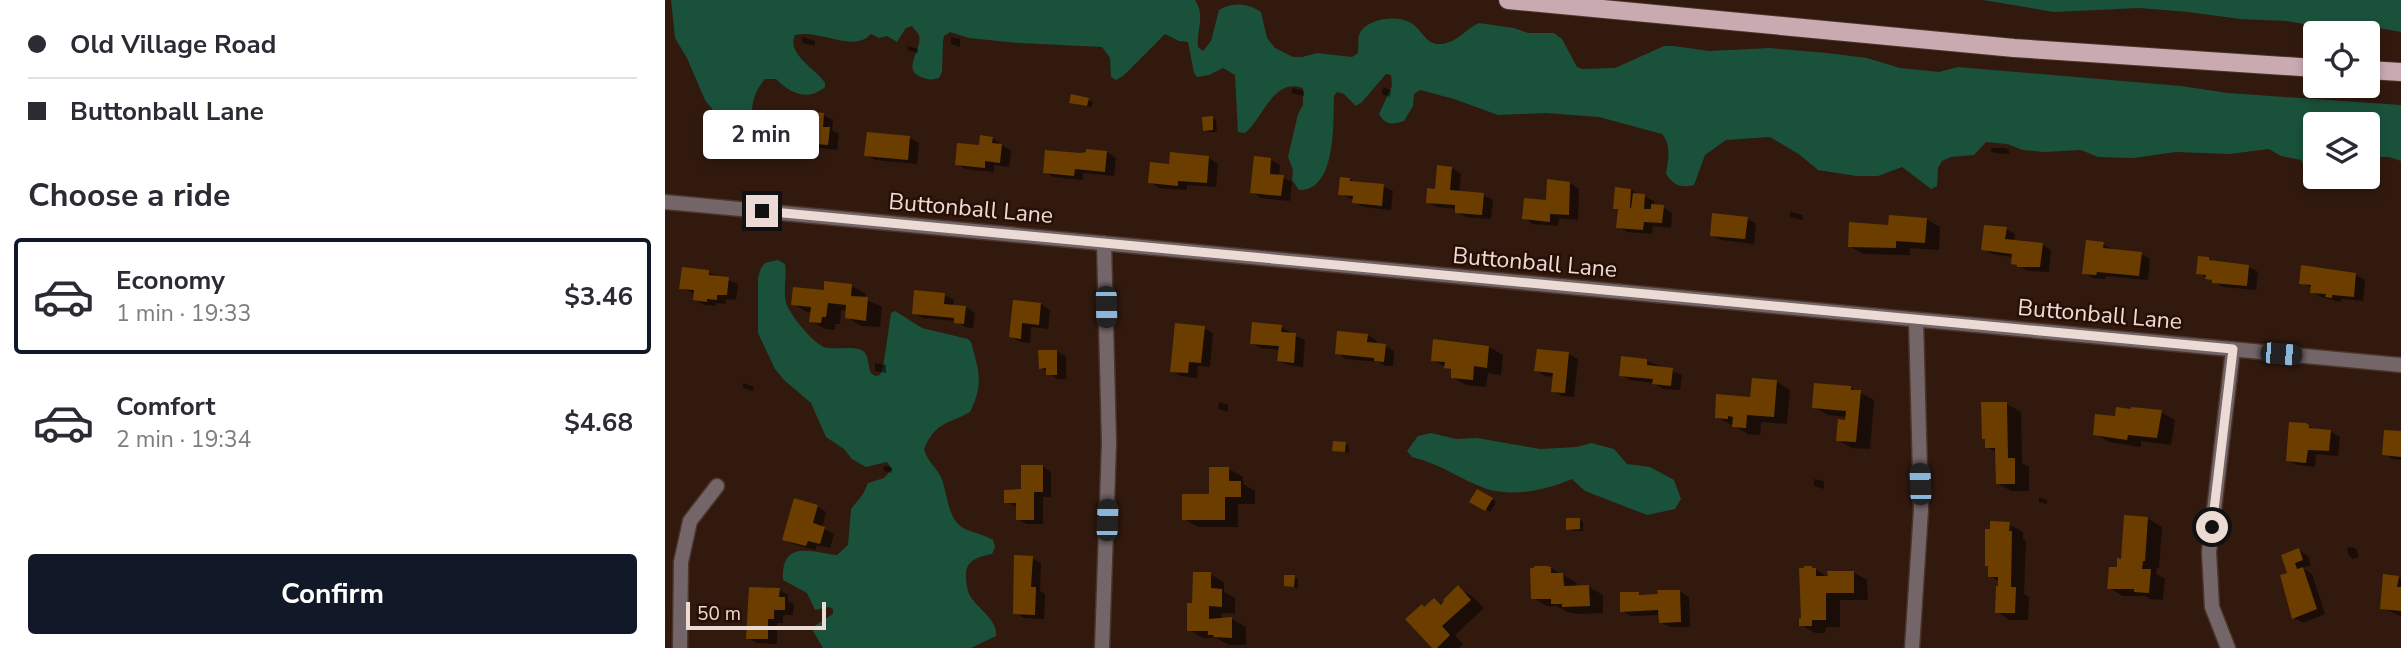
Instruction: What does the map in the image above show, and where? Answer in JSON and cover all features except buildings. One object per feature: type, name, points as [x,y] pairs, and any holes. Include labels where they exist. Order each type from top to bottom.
[{"type":"main road","points":[[1508,0],[2014,48],[2303,67]]},
{"type":"main road","points":[[2380,71],[2401,72]]},
{"type":"street","name":"Buttonball Lane","points":[[665,202],[2401,365]]},
{"type":"street","points":[[1103,648],[1109,443],[1104,243]]},
{"type":"street","points":[[1912,648],[1921,510],[1916,320]]},
{"type":"street","points":[[2228,648],[2211,607],[2209,552],[2233,349]]},
{"type":"street","points":[[680,648],[681,562],[690,521],[717,486]]},
{"type":"green space","points":[[671,0],[1195,0],[1200,12],[1198,47],[1203,51],[1211,41],[1219,10],[1240,5],[1261,12],[1267,38],[1275,48],[1293,57],[1317,53],[1352,57],[1358,53],[1359,36],[1365,27],[1378,21],[1399,19],[1411,23],[1436,44],[1451,41],[1479,23],[1528,33],[1554,33],[1562,39],[1577,67],[1582,69],[1615,68],[1664,46],[1709,51],[1770,48],[1867,58],[1900,68],[1939,72],[1958,67],[2181,86],[2228,93],[2401,105],[2401,161],[2380,157],[2380,112],[2303,112],[2303,163],[2301,160],[2281,156],[2269,149],[2229,154],[2176,152],[2133,158],[2098,157],[2081,150],[2023,150],[2007,144],[1986,142],[1974,155],[1951,157],[1942,161],[1938,168],[1937,186],[1931,189],[1902,167],[1878,176],[1856,176],[1818,170],[1800,155],[1770,137],[1726,140],[1705,155],[1694,185],[1681,186],[1675,184],[1666,174],[1668,148],[1662,134],[1599,117],[1546,113],[1498,115],[1420,90],[1414,94],[1413,106],[1404,121],[1386,122],[1379,114],[1392,86],[1391,75],[1386,74],[1356,106],[1344,94],[1337,92],[1334,96],[1333,137],[1327,168],[1311,187],[1299,190],[1292,180],[1293,170],[1288,157],[1298,114],[1303,105],[1303,88],[1284,88],[1269,101],[1245,133],[1238,132],[1235,75],[1223,68],[1197,77],[1188,42],[1165,34],[1116,80],[1111,77],[1110,58],[1102,47],[1019,43],[969,38],[950,32],[944,36],[943,41],[942,72],[939,78],[930,79],[915,74],[913,69],[919,35],[912,26],[906,28],[897,42],[887,36],[879,38],[871,34],[855,42],[795,35],[793,42],[798,55],[821,78],[825,87],[805,95],[793,92],[776,79],[765,79],[754,98],[752,134],[744,142],[732,134],[705,100],[675,38]]},
{"type":"green space","points":[[1983,0],[2401,0],[2401,32],[2380,28],[2380,21],[2303,21],[2303,24],[2139,8],[2054,12]]},
{"type":"green space","points":[[778,260],[785,264],[786,302],[802,327],[824,347],[862,350],[871,373],[875,376],[880,375],[883,368],[891,313],[895,311],[922,328],[971,342],[979,385],[970,412],[938,429],[924,449],[941,477],[955,521],[967,530],[993,540],[995,547],[992,554],[970,563],[966,579],[969,594],[994,624],[996,636],[971,648],[823,648],[813,631],[816,625],[833,614],[833,609],[829,607],[815,610],[807,593],[783,580],[787,558],[793,553],[809,551],[837,555],[848,545],[851,509],[868,483],[884,478],[892,469],[887,462],[866,467],[826,437],[811,403],[775,369],[758,333],[758,278],[765,263]]},
{"type":"green space","points":[[1431,433],[1456,439],[1477,438],[1540,449],[1577,447],[1591,443],[1614,449],[1627,464],[1650,467],[1674,480],[1681,499],[1675,509],[1647,515],[1585,491],[1572,479],[1530,491],[1487,489],[1412,457],[1407,451],[1418,436]]},
{"type":"route","points":[[762,211],[2233,349],[2212,527]]}]
